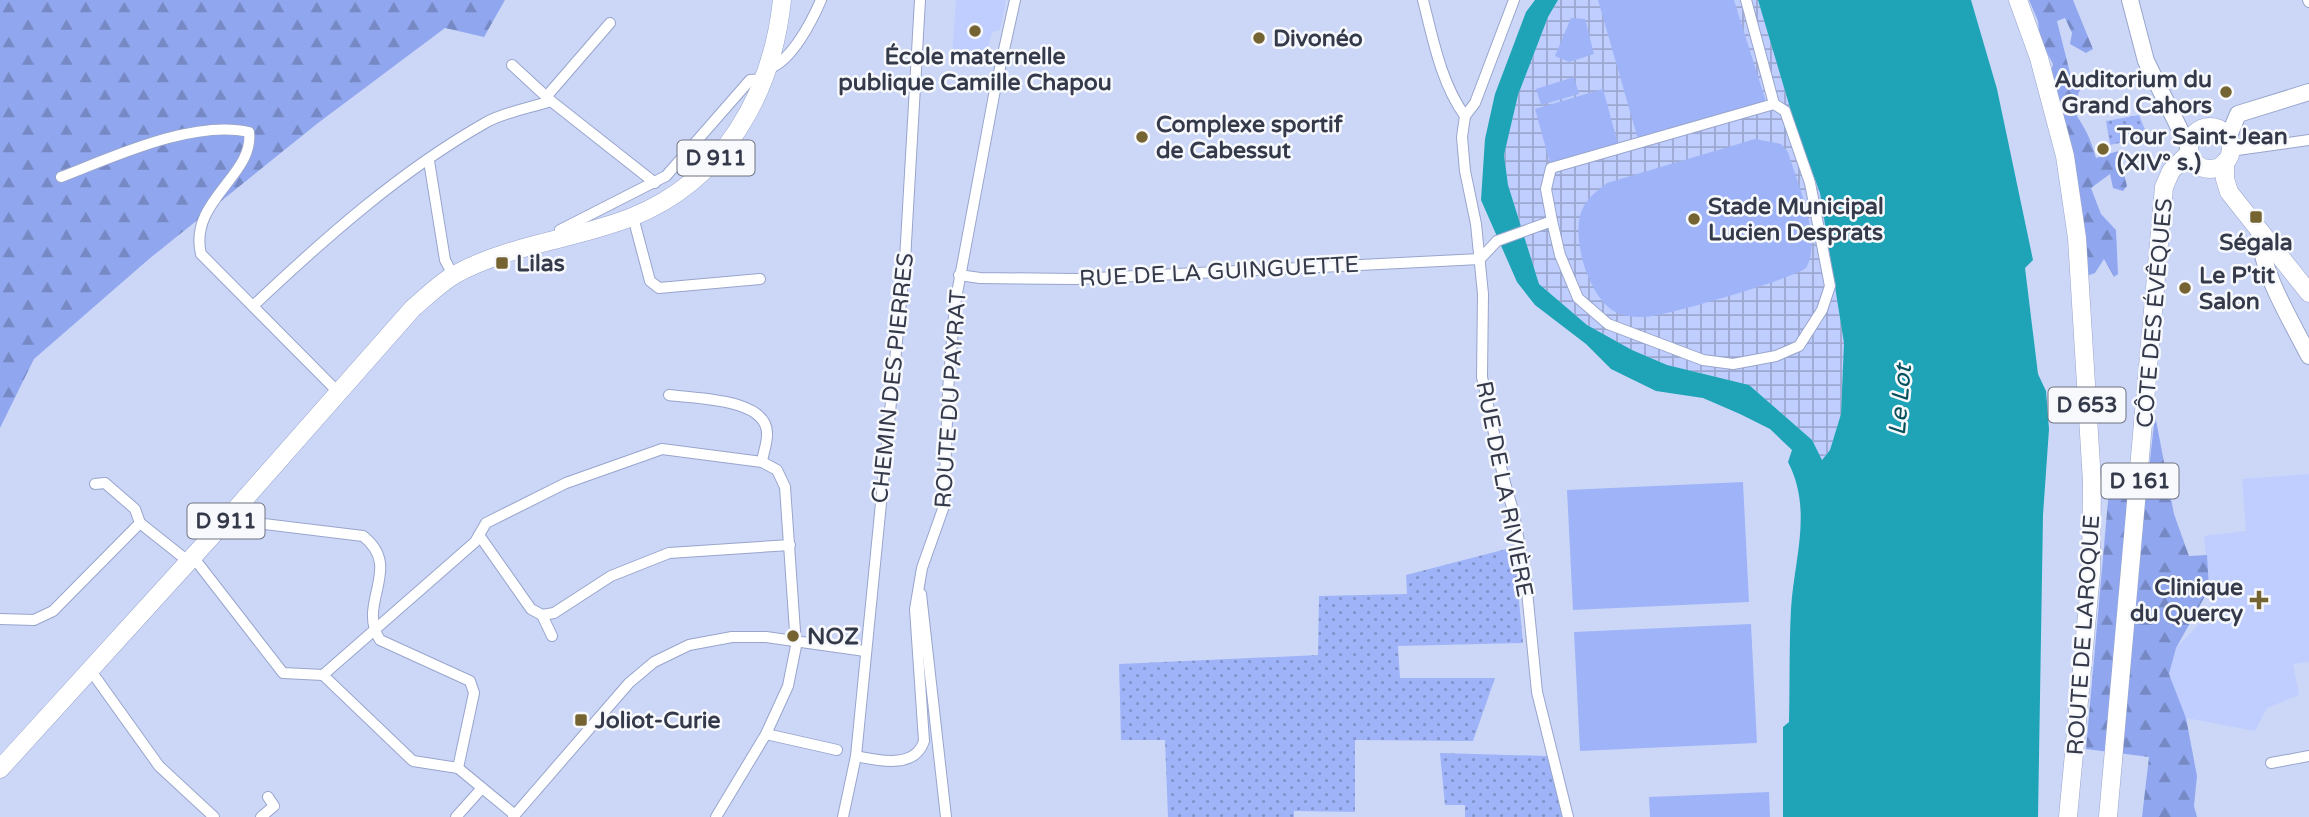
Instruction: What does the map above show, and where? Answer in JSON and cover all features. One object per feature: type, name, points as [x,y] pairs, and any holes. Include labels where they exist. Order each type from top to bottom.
[{"type":"main road","name":"D 911","points":[[0,769],[91,671],[413,308],[453,275],[497,255],[633,217],[670,197],[715,159],[753,108],[768,73],[782,0]]},
{"type":"main road","name":"ROUTE DE LAROQUE","points":[[2018,0],[2039,58],[2065,156],[2077,239],[2092,482],[2091,573],[2068,817]]},
{"type":"main road","points":[[2130,0],[2146,61],[2189,151],[2225,197],[2238,205]]},
{"type":"main road","points":[[2309,92],[2238,114],[2228,150],[2225,179],[2238,205],[2309,293]]},
{"type":"main road","points":[[2189,151],[2196,133],[2207,128],[2219,130],[2228,150]]},
{"type":"main road","points":[[2202,167],[2214,168],[2228,150]]},
{"type":"main road","name":"CÔTE DES ÉVÊQUES","points":[[2108,817],[2164,187],[2171,171],[2189,151]]},
{"type":"main road","points":[[2259,231],[2260,252],[2309,356]]},
{"type":"street","name":"CHEMIN DES PIERRES","points":[[856,756],[905,260],[920,0]]},
{"type":"street","name":"ROUTE DU PAYRAT","points":[[856,756],[904,760],[913,758],[921,751],[924,741],[915,608],[922,568],[944,506],[948,390],[959,275],[1016,0]]},
{"type":"street","points":[[1423,0],[1436,52],[1457,105],[1465,116],[1475,103],[1514,0]]},
{"type":"street","points":[[1746,0],[1774,104],[1785,111],[1810,183],[1829,273],[1830,286],[1822,310],[1799,346],[1776,356],[1733,364],[1703,360],[1608,324],[1578,298],[1560,255],[1552,221],[1546,189],[1551,168],[1774,104]]},
{"type":"street","points":[[562,237],[560,230],[666,176],[710,130],[750,80],[779,65],[819,5]]},
{"type":"street","points":[[253,306],[327,235],[429,161],[487,122],[549,99],[610,23]]},
{"type":"street","points":[[512,65],[549,99],[655,183]]},
{"type":"street","name":"RUE DE LA RIVIÈRE","points":[[1465,116],[1462,137],[1465,171],[1483,293],[1482,377],[1503,476],[1514,513],[1526,581],[1537,692],[1568,817]]},
{"type":"street","points":[[61,177],[174,137],[232,128],[249,132],[251,144],[245,158],[212,201],[198,241],[201,254],[339,393]]},
{"type":"street","points":[[2228,150],[2309,140]]},
{"type":"street","points":[[429,161],[445,260],[453,275]]},
{"type":"street","points":[[633,217],[650,281],[659,288],[760,279]]},
{"type":"street","points":[[1480,259],[1497,241],[1552,221]]},
{"type":"street","name":"RUE DE LA GUINGUETTE","points":[[959,275],[980,278],[1076,279],[1480,259]]},
{"type":"street","points":[[669,395],[749,407],[760,416],[768,432],[762,462]]},
{"type":"street","points":[[323,675],[475,542],[485,523],[566,483],[662,449],[762,462],[777,470],[785,487],[797,640],[788,686],[766,734],[716,817]]},
{"type":"street","points":[[94,484],[105,483],[135,509],[140,523],[197,562],[284,673],[323,675],[413,761],[458,768],[514,816],[629,683],[654,662],[689,645],[732,637],[797,640],[865,651]]},
{"type":"street","points":[[232,513],[248,522],[363,536],[375,546],[382,562],[371,620],[380,640],[470,681],[474,693],[458,768]]},
{"type":"street","points":[[0,619],[34,620],[53,611],[140,523]]},
{"type":"street","points":[[479,535],[531,609],[542,615],[552,636]]},
{"type":"street","points":[[542,615],[555,613],[611,576],[669,553],[789,545]]},
{"type":"street","points":[[919,590],[946,817]]},
{"type":"street","points":[[91,671],[159,766],[214,817]]},
{"type":"street","points":[[766,734],[837,750]]},
{"type":"street","points":[[843,817],[856,756]]},
{"type":"street","points":[[2271,763],[2309,756]]},
{"type":"street","points":[[456,817],[482,788]]},
{"type":"street","points":[[261,817],[274,806],[268,797]]},
{"type":"shaded area","name":"École maternelle publique Camille Chapou","points":[[956,0],[1006,0],[1000,30],[992,32],[988,48],[994,50],[992,62],[952,57]]},
{"type":"shaded area","points":[[1558,0],[1758,0],[1796,128],[1820,193],[1844,343],[1841,414],[1830,450],[1821,460],[1812,440],[1749,385],[1667,365],[1632,350],[1587,325],[1539,284],[1508,185],[1504,155],[1518,95],[1548,17]]},
{"type":"shaded area","points":[[1598,0],[1734,0],[1766,102],[1638,139]]},
{"type":"shaded area","points":[[1571,18],[1585,19],[1594,54],[1569,62],[1555,56]]},
{"type":"shaded area","points":[[1574,77],[1579,94],[1541,105],[1536,89]]},
{"type":"shaded area","points":[[1603,89],[1618,144],[1550,163],[1535,109]]},
{"type":"shaded area","points":[[2139,115],[2148,137],[2110,145],[2106,121]]},
{"type":"shaded area","name":"Stade Municipal Lucien Desprats","points":[[1755,139],[1781,144],[1788,152],[1810,227],[1812,242],[1806,268],[1757,287],[1664,314],[1631,316],[1609,308],[1592,284],[1581,253],[1579,222],[1589,198],[1607,183]]},
{"type":"shaded area","name":"Clinique du Quercy","points":[[2309,474],[2309,662],[2293,664],[2299,695],[2267,708],[2255,731],[2186,718],[2169,674],[2176,648],[2211,612],[2204,536],[2246,531],[2242,479]]},
{"type":"shaded area","points":[[1743,482],[1749,602],[1573,610],[1567,490]]},
{"type":"shaded area","points":[[1514,547],[1523,643],[1398,646],[1400,678],[1495,678],[1473,741],[1355,740],[1355,812],[1294,811],[1294,817],[1168,817],[1165,740],[1121,740],[1119,664],[1318,655],[1319,596],[1407,594],[1406,575]]},
{"type":"shaded area","points":[[1751,624],[1757,743],[1580,751],[1574,632]]},
{"type":"shaded area","points":[[1440,753],[1548,756],[1562,817],[1465,817],[1465,805],[1445,805]]},
{"type":"shaded area","points":[[1769,792],[1770,817],[1650,817],[1649,797]]},
{"type":"green space","points":[[0,0],[505,0],[484,37],[445,28],[318,123],[149,259],[34,359],[0,428]]},
{"type":"green space","points":[[2029,0],[2073,0],[2093,49],[2086,53],[2070,44],[2072,33],[2065,18],[2057,21],[2072,81],[2081,81],[2083,85],[2078,94],[2081,108],[2075,113],[2096,158],[2118,151],[2127,186],[2123,191],[2113,188],[2110,174],[2091,188],[2101,214],[2116,230],[2118,274],[2114,277],[2104,259],[2095,273],[2087,276],[2081,201],[2050,75],[2053,64],[2040,40],[2038,21]]},
{"type":"green space","points":[[2155,415],[2174,514],[2189,556],[2207,555],[2209,589],[2176,648],[2169,674],[2186,718],[2197,776],[2194,806],[2197,817],[2142,817],[2149,757],[2086,749],[2111,467],[2149,469]]},
{"type":"water","name":"Le Lot","points":[[1535,0],[1558,0],[1548,17],[1518,95],[1504,155],[1508,185],[1539,284],[1587,325],[1632,350],[1667,365],[1749,385],[1812,440],[1822,460],[1830,450],[1841,414],[1844,343],[1820,193],[1796,128],[1758,0],[1971,0],[1997,89],[2033,260],[2025,268],[2038,374],[2046,391],[2049,429],[2043,515],[2038,817],[1783,817],[1783,727],[1789,722],[1791,609],[1801,516],[1795,480],[1788,462],[1792,450],[1770,429],[1740,414],[1703,398],[1656,391],[1611,369],[1586,344],[1535,305],[1517,282],[1481,200],[1485,139],[1495,94],[1526,12]]},
{"type":"place","name":"École maternelle publique Camille Chapou","points":[[975,31]]},
{"type":"place","name":"Divonéo","points":[[1259,38]]},
{"type":"place","name":"Auditorium du Grand Cahors","points":[[2226,92]]},
{"type":"place","name":"Complexe sportif de Cabessut","points":[[1142,137]]},
{"type":"place","name":"Tour Saint-Jean (XIV° s.)","points":[[2103,149]]},
{"type":"place","name":"Ségala","points":[[2256,217]]},
{"type":"place","name":"Stade Municipal Lucien Desprats","points":[[1694,219]]},
{"type":"place","name":"Lilas","points":[[502,263]]},
{"type":"place","name":"Le P'tit Salon","points":[[2185,288]]},
{"type":"place","name":"Clinique du Quercy","points":[[2259,600]]},
{"type":"place","name":"NOZ","points":[[793,636]]},
{"type":"place","name":"Joliot-Curie","points":[[581,720]]}]
